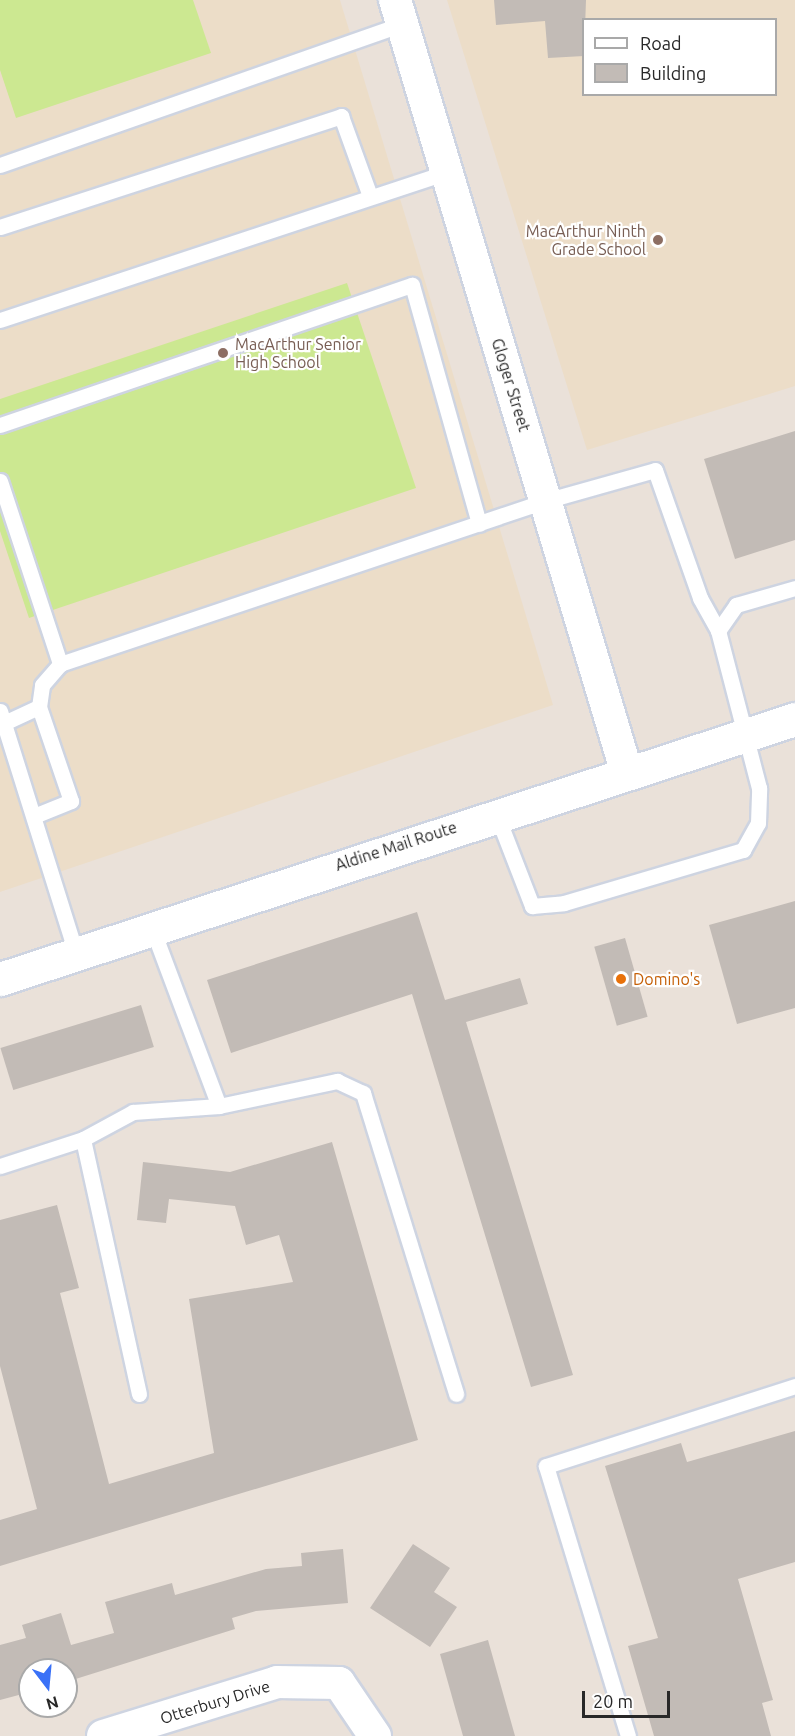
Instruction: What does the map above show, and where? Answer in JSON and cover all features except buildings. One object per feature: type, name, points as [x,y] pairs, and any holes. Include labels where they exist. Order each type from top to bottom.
[{"type":"main road","name":"Aldine Mail Route","points":[[0,979],[626,770],[795,718]]},
{"type":"street","name":"Gloger Street","points":[[398,12],[626,770]]},
{"type":"street","name":"Otterbury Drive","points":[[103,1736],[278,1682],[339,1683],[374,1735]]},
{"type":"lane","points":[[0,165],[398,12]]},
{"type":"lane","points":[[0,227],[341,116],[370,196]]},
{"type":"lane","points":[[0,320],[447,172]]},
{"type":"lane","points":[[0,425],[412,285],[479,524]]},
{"type":"lane","points":[[34,816],[71,801],[39,707],[42,685],[60,664],[545,501],[655,470],[700,598],[718,631],[759,788],[758,823],[743,850],[665,876],[564,903],[532,906],[496,813]]},
{"type":"lane","points":[[0,481],[60,664]]},
{"type":"lane","points":[[718,631],[736,605],[795,588]]},
{"type":"lane","points":[[39,707],[2,717],[76,954]]},
{"type":"lane","points":[[152,928],[219,1106]]},
{"type":"lane","points":[[0,1166],[83,1139],[133,1112],[219,1106],[337,1081],[363,1093],[456,1394]]},
{"type":"lane","points":[[83,1139],[139,1394]]},
{"type":"lane","points":[[628,1736],[546,1466],[795,1386]]},
{"type":"shaded area","name":"MacArthur Senior High School","points":[[0,0],[340,0],[553,705],[0,892]]},
{"type":"shaded area","name":"MacArthur Ninth Grade School","points":[[447,0],[795,0],[795,386],[587,450]]},
{"type":"green space","points":[[0,0],[193,0],[211,53],[16,118],[0,70]]},
{"type":"green space","points":[[347,283],[416,488],[29,618],[0,531],[0,399]]},
{"type":"place","name":"MacArthur Ninth Grade School","points":[[658,240]]},
{"type":"place","name":"MacArthur Senior High School","points":[[223,353]]},
{"type":"place","name":"Domino's","points":[[621,979]]}]
